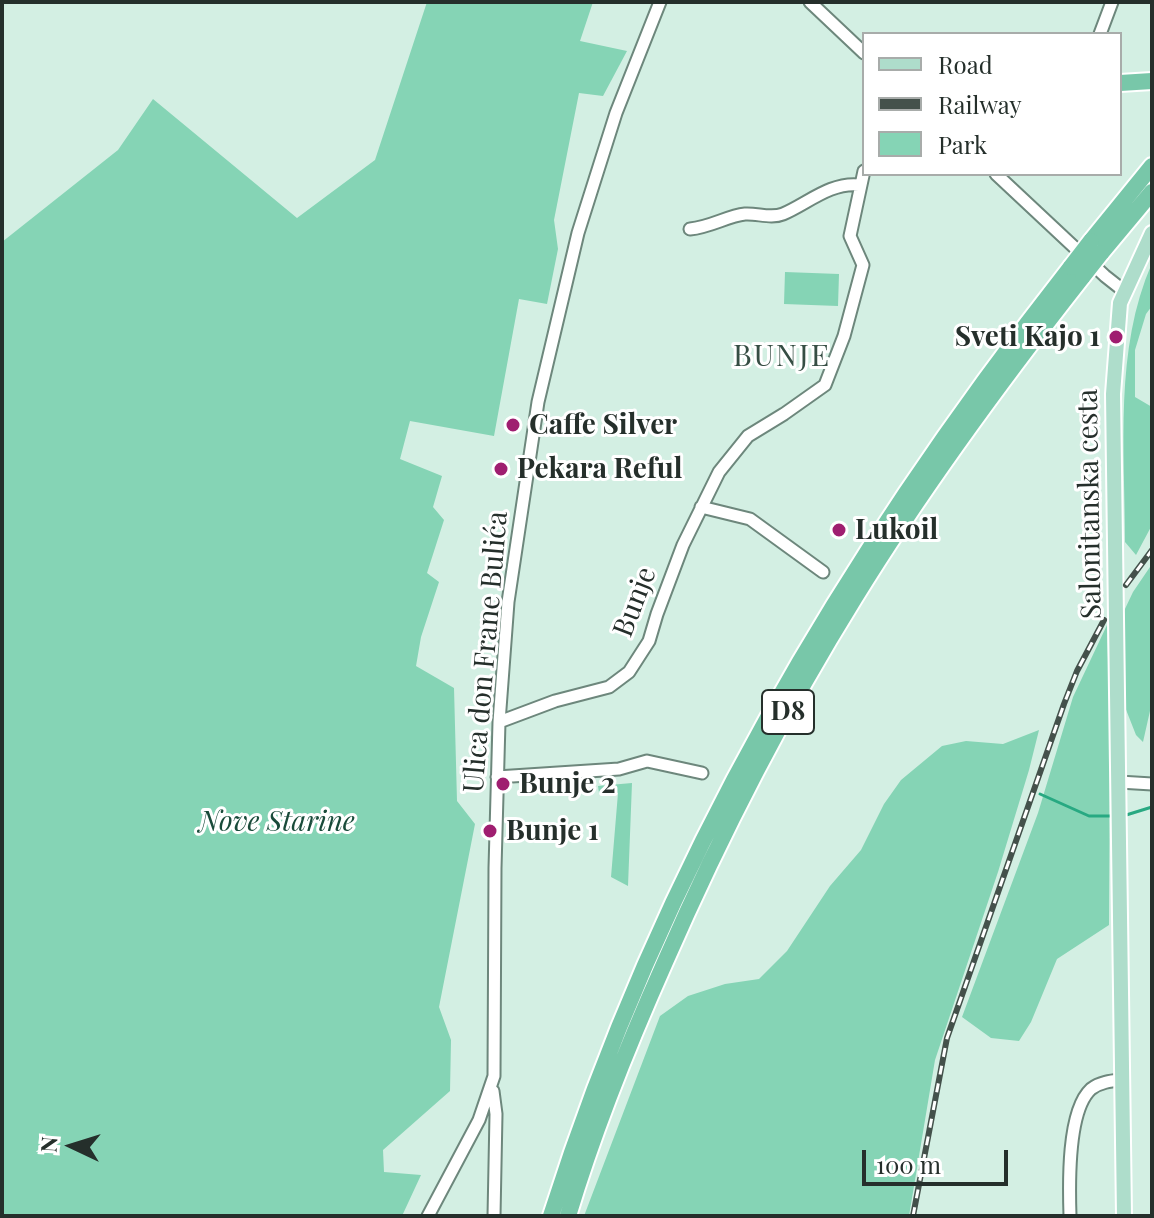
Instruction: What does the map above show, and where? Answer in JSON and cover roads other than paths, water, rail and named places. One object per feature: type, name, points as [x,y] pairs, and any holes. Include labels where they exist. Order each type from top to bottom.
[{"type":"highway","points":[[1122,83],[1152,81]]},
{"type":"highway","name":"D8","points":[[551,1216],[568,1188],[619,1027],[692,864],[794,668],[840,592],[949,428],[1096,247],[1152,166]]},
{"type":"highway","name":"D8","points":[[1096,247],[1152,192]]},
{"type":"highway","name":"D8","points":[[568,1188],[568,1216]]},
{"type":"main road","name":"Salonitanska cesta","points":[[1124,1216],[1113,394],[1118,316],[1124,291],[1152,233]]},
{"type":"street","name":"Ulica don Frane Bulića","points":[[492,1086],[495,1063],[499,722],[508,602],[538,402],[578,233],[603,152],[660,2]]},
{"type":"street","points":[[810,2],[862,51]]},
{"type":"street","points":[[1101,32],[1112,2]]},
{"type":"street","name":"Bunje","points":[[499,722],[555,701],[609,687],[629,672],[649,641],[677,559],[719,472],[748,436],[825,385],[844,336],[863,265],[850,236],[862,176]]},
{"type":"street","points":[[998,176],[1124,291]]},
{"type":"street","points":[[690,229],[707,228],[743,214],[779,216],[817,195],[859,185]]},
{"type":"street","points":[[701,507],[750,519],[823,572]]},
{"type":"street","points":[[497,777],[619,769],[647,761],[702,773]]},
{"type":"street","points":[[1119,782],[1152,784]]},
{"type":"street","points":[[1070,1216],[1072,1146],[1079,1111],[1090,1090],[1103,1083],[1121,1080]]},
{"type":"street","points":[[428,1216],[469,1142],[492,1086]]},
{"type":"street","points":[[492,1086],[495,1101],[494,1216]]},
{"type":"street","points":[[469,1142],[484,1142],[495,1148]]},
{"type":"waterway","points":[[1040,794],[1089,816],[1116,816]]},
{"type":"waterway","points":[[1123,816],[1152,807]]},
{"type":"railway","points":[[1126,585],[1152,550]]},
{"type":"railway","points":[[913,1216],[947,1038],[1064,704],[1077,671],[1104,620]]},
{"type":"place","name":"Sveti Kajo 1","points":[[1116,337]]},
{"type":"place","name":"Caffe Silver","points":[[513,425]]},
{"type":"place","name":"Pekara Reful","points":[[501,469]]},
{"type":"place","name":"Lukoil","points":[[839,530]]},
{"type":"place","name":"Bunje 2","points":[[503,784]]},
{"type":"place","name":"Bunje 1","points":[[490,831]]},
{"type":"district","name":"BUNJE","points":[[782,357]]},
{"type":"park label","name":"Nove Starine","points":[[277,822]]}]
